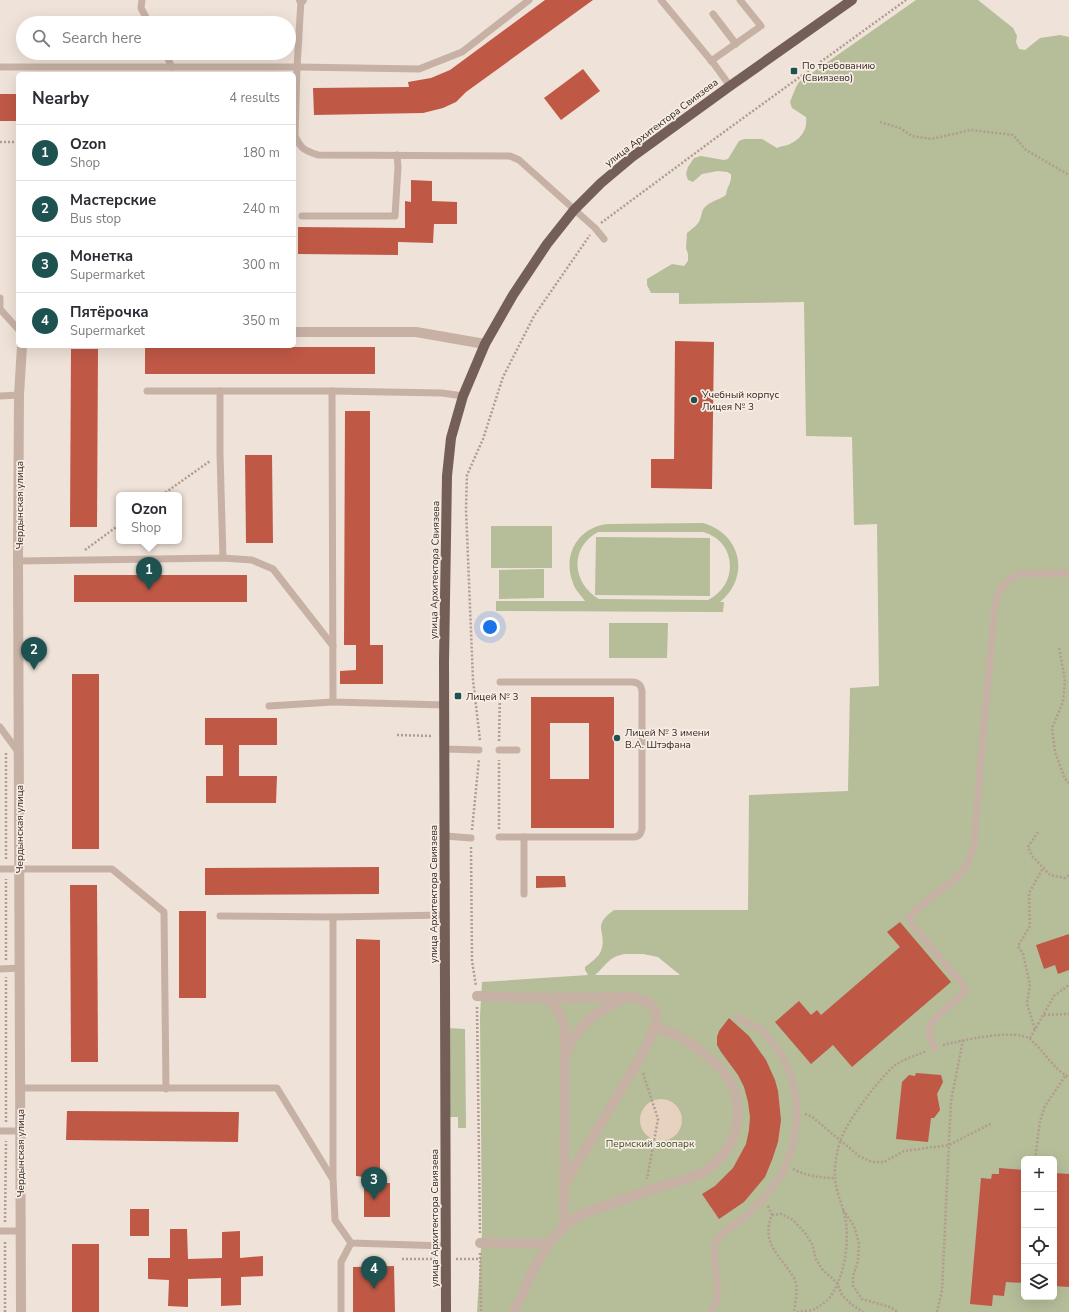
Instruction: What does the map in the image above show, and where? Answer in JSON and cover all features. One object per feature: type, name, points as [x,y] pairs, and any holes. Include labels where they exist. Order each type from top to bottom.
[{"type":"main road","name":"улица Архитектора Свиязева","points":[[446,1312],[444,1028],[447,476],[451,438],[463,396],[485,344],[513,295],[574,210],[601,183],[632,157],[852,0]]},
{"type":"street","points":[[296,332],[416,332],[442,335],[485,344]]},
{"type":"street","name":"Чердынская улица","points":[[21,1312],[19,868],[20,753],[18,561],[19,395],[22,348]]},
{"type":"street","points":[[477,996],[545,998],[626,997],[639,998],[652,1005],[657,1020],[639,1060],[564,1185]]},
{"type":"street","points":[[564,1060],[571,1040],[581,1027],[596,1014],[626,997]]},
{"type":"street","points":[[545,998],[555,1006],[562,1017],[564,1033],[564,1226]]},
{"type":"street","points":[[514,1312],[541,1256],[564,1226],[574,1218],[645,1191],[695,1176],[706,1171],[714,1165],[728,1148],[733,1139],[738,1121],[737,1103],[733,1086],[722,1070],[686,1040],[671,1032],[654,1028]]},
{"type":"street","points":[[480,1243],[550,1243]]},
{"type":"lane","points":[[142,0],[140,8],[145,16]]},
{"type":"lane","points":[[296,102],[301,0]]},
{"type":"lane","points":[[0,67],[297,67],[419,69],[462,52],[529,0]]},
{"type":"lane","points":[[661,0],[668,4],[730,86]]},
{"type":"lane","points":[[711,61],[761,26],[740,0]]},
{"type":"lane","points":[[713,14],[736,44]]},
{"type":"lane","points":[[168,60],[172,67]]},
{"type":"lane","points":[[296,138],[299,146],[308,152],[318,155],[510,156],[519,160],[604,238]]},
{"type":"lane","points":[[302,216],[395,216],[398,167],[397,155]]},
{"type":"lane","points":[[0,298],[0,309],[16,327]]},
{"type":"lane","points":[[147,391],[442,393],[463,396]]},
{"type":"lane","points":[[220,391],[223,558]]},
{"type":"lane","points":[[332,392],[334,702]]},
{"type":"lane","points":[[0,396],[19,395]]},
{"type":"lane","points":[[18,561],[223,558],[252,560],[273,569],[333,646]]},
{"type":"lane","points":[[935,1048],[929,1032],[931,1022],[960,997],[964,992],[964,986],[910,922],[910,917],[913,912],[957,877],[967,865],[974,844],[994,614],[998,592],[1007,582],[1019,574],[1069,573]]},
{"type":"lane","points":[[499,837],[635,837],[641,833],[641,686],[638,683],[633,682],[500,682]]},
{"type":"lane","points":[[269,706],[334,702],[445,705]]},
{"type":"lane","points":[[0,727],[20,753]]},
{"type":"lane","points":[[445,748],[479,750]]},
{"type":"lane","points":[[499,750],[517,750]]},
{"type":"lane","points":[[445,836],[471,838]]},
{"type":"lane","points":[[524,837],[524,894]]},
{"type":"lane","points":[[3,869],[112,869],[164,912],[166,1089]]},
{"type":"lane","points":[[220,916],[333,917],[445,915]]},
{"type":"lane","points":[[333,917],[333,1178],[335,1220],[351,1243]]},
{"type":"lane","points":[[3,969],[20,968]]},
{"type":"lane","points":[[711,1312],[718,1298],[714,1254],[716,1240],[725,1231],[744,1218],[764,1198],[782,1174],[792,1149],[798,1120],[796,1096],[790,1073],[780,1052],[762,1030],[738,1018]]},
{"type":"lane","points":[[20,1088],[277,1088],[333,1178]]},
{"type":"lane","points":[[3,1131],[20,1131]]},
{"type":"lane","points":[[3,1231],[20,1231]]},
{"type":"lane","points":[[351,1243],[446,1246]]},
{"type":"lane","points":[[341,1312],[341,1262],[351,1243]]},
{"type":"path","points":[[481,1312],[477,996],[472,961],[471,838],[480,738],[472,680],[466,509],[467,476],[483,439],[503,377],[534,316],[594,228],[906,0]]},
{"type":"path","points":[[880,122],[900,128],[912,136],[931,139],[971,130],[1013,135],[1026,150],[1069,175]]},
{"type":"path","points":[[0,142],[16,142]]},
{"type":"path","points":[[166,492],[220,454]]},
{"type":"path","points":[[70,561],[116,527]]},
{"type":"path","points":[[1059,648],[1065,680],[1063,702],[1052,728],[1054,752],[1065,780],[1069,783]]},
{"type":"path","points":[[397,735],[433,736]]},
{"type":"path","points":[[5,1312],[3,1231],[3,869],[6,736]]},
{"type":"path","points":[[1038,832],[1028,847],[1032,856],[1050,875],[1065,878],[1069,875]]},
{"type":"path","points":[[1035,1029],[1028,1004],[1030,984],[1023,954],[1018,946],[1030,926],[1029,892],[1043,868]]},
{"type":"path","points":[[1030,1038],[1054,996],[1069,985]]},
{"type":"path","points":[[1044,1014],[1069,1014]]},
{"type":"path","points":[[764,1198],[772,1215],[768,1224],[769,1237],[774,1252],[794,1279],[796,1291],[796,1312],[814,1310],[830,1297],[843,1266],[846,1246],[846,1222],[835,1178],[836,1162],[841,1140],[857,1111],[881,1080],[895,1066],[908,1058],[963,1040],[991,1036],[1020,1035],[1030,1038],[1067,1076],[1045,1106],[1040,1121],[1035,1156]]},
{"type":"path","points":[[937,1312],[942,1290],[951,1101],[963,1040]]},
{"type":"path","points":[[639,1060],[658,1119],[645,1191]]},
{"type":"path","points":[[797,1112],[811,1116],[859,1156],[872,1162],[884,1162],[904,1151],[949,1145],[992,1123]]},
{"type":"path","points":[[786,1166],[804,1175],[820,1178],[835,1178]]},
{"type":"path","points":[[842,1208],[854,1226],[859,1243],[858,1261],[853,1276],[853,1286],[862,1298],[890,1307],[898,1312]]},
{"type":"path","points":[[772,1215],[781,1214],[793,1220],[805,1233],[812,1244],[816,1259],[822,1269],[837,1283],[842,1295],[851,1304],[863,1312]]},
{"type":"green space","name":"Пермский зоопарк","points":[[916,0],[978,0],[1013,28],[1017,36],[1016,42],[1019,49],[1025,50],[1040,38],[1060,35],[1069,37],[1069,1312],[477,1312],[482,1232],[480,1016],[482,982],[588,975],[585,967],[600,953],[603,944],[601,925],[607,916],[614,910],[748,910],[749,795],[848,791],[850,688],[879,686],[877,524],[854,525],[852,437],[806,436],[804,302],[679,304],[679,293],[651,293],[647,285],[647,279],[672,264],[684,266],[688,261],[686,248],[687,233],[698,224],[706,206],[726,195],[731,177],[731,174],[727,172],[718,171],[702,174],[693,182],[688,180],[686,174],[688,167],[694,158],[701,156],[724,160],[728,159],[739,141],[744,139],[762,139],[777,148],[794,142],[803,133],[806,126],[806,117],[792,108],[790,102],[799,82]],"holes":[[[624,954],[643,954],[658,957],[680,975],[595,975],[614,957]]]},
{"type":"green space","points":[[703,523],[716,528],[726,536],[733,546],[737,557],[738,568],[736,580],[730,592],[720,602],[724,602],[723,612],[496,611],[496,601],[585,601],[574,586],[570,573],[571,553],[575,544],[588,531],[597,526],[608,524]],"holes":[[[598,532],[703,532],[714,537],[722,544],[728,554],[730,564],[729,574],[725,584],[718,593],[708,600],[599,599],[583,584],[579,575],[578,556],[582,547]]]},
{"type":"green space","points":[[491,526],[552,526],[552,568],[491,568]]},
{"type":"green space","points":[[596,537],[710,538],[710,596],[595,595]]},
{"type":"green space","points":[[544,569],[544,598],[499,599],[499,570]]},
{"type":"green space","points":[[609,623],[668,623],[667,658],[609,658]]},
{"type":"green space","points":[[448,1028],[465,1029],[466,1128],[458,1128],[458,1117],[448,1117]]},
{"type":"shaded area","points":[[661,1099],[676,1105],[682,1120],[676,1135],[661,1141],[646,1135],[640,1120],[646,1105]]},
{"type":"building","points":[[545,0],[593,0],[466,92],[456,102],[443,108],[423,113],[314,115],[313,88],[409,87],[408,82],[431,78],[450,70]]},
{"type":"building","points":[[583,69],[600,91],[561,120],[544,98]]},
{"type":"building","points":[[0,94],[16,94],[16,121],[0,121]]},
{"type":"building","points":[[411,180],[432,181],[432,201],[457,202],[457,224],[434,224],[433,243],[398,242],[398,255],[298,254],[298,227],[405,228],[405,201],[411,202]]},
{"type":"building","name":"Учебный корпус Лицея № 3","points":[[675,341],[714,342],[712,489],[651,488],[651,459],[674,459]]},
{"type":"building","points":[[375,347],[375,374],[145,374],[145,348]]},
{"type":"building","points":[[71,349],[98,349],[97,527],[70,527]]},
{"type":"building","points":[[345,411],[370,411],[370,645],[383,645],[383,684],[340,684],[340,671],[356,670],[356,645],[344,645]]},
{"type":"building","points":[[245,455],[272,455],[273,543],[246,543]]},
{"type":"building","points":[[74,575],[247,575],[247,602],[74,602]]},
{"type":"building","points":[[72,674],[99,674],[99,849],[72,849]]},
{"type":"building","points":[[531,697],[614,697],[614,828],[531,828]],"holes":[[[550,723],[589,723],[589,779],[550,779]]]},
{"type":"building","points":[[205,718],[277,718],[277,745],[239,745],[239,776],[277,776],[276,803],[206,803],[206,776],[223,776],[223,745],[205,745]]},
{"type":"building","points":[[379,867],[379,894],[205,895],[205,868]]},
{"type":"building","points":[[536,876],[565,876],[566,887],[536,888]]},
{"type":"building","points":[[70,885],[97,885],[98,1062],[71,1062]]},
{"type":"building","points":[[179,911],[206,911],[206,998],[179,998]]},
{"type":"building","points":[[900,922],[951,982],[852,1067],[833,1045],[811,1064],[775,1022],[799,1001],[811,1015],[817,1010],[821,1015],[900,947],[887,932]]},
{"type":"building","points":[[1069,934],[1069,970],[1058,974],[1055,965],[1044,969],[1036,945]]},
{"type":"building","points":[[356,939],[380,940],[380,1183],[390,1183],[390,1217],[364,1217],[364,1177],[356,1176]]},
{"type":"building","points":[[729,1018],[749,1036],[766,1060],[778,1091],[781,1120],[778,1142],[765,1177],[744,1202],[719,1219],[702,1194],[715,1186],[733,1168],[746,1144],[750,1117],[744,1087],[738,1075],[717,1045],[719,1031]]},
{"type":"building","points":[[916,1073],[941,1075],[943,1082],[937,1094],[940,1110],[934,1118],[931,1118],[928,1142],[896,1139],[902,1082],[909,1075],[915,1076]]},
{"type":"building","points":[[67,1111],[239,1112],[238,1142],[66,1140]]},
{"type":"building","points":[[999,1168],[1021,1170],[1021,1283],[1006,1282],[1004,1296],[993,1295],[992,1306],[970,1304],[981,1178],[991,1179],[992,1174],[999,1174]]},
{"type":"building","points":[[1057,1173],[1069,1174],[1069,1287],[1057,1286]]},
{"type":"building","points":[[130,1209],[149,1209],[149,1236],[130,1236]]},
{"type":"building","points":[[170,1229],[187,1229],[188,1259],[222,1258],[222,1232],[240,1231],[240,1258],[263,1256],[263,1276],[241,1277],[241,1305],[221,1306],[221,1278],[188,1279],[188,1307],[168,1306],[169,1280],[148,1279],[148,1258],[170,1258]]},
{"type":"building","points":[[72,1244],[99,1244],[99,1312],[72,1312]]},
{"type":"building","points":[[394,1266],[395,1312],[353,1312],[353,1267]]},
{"type":"place","name":"По требованию (Свиязево)","points":[[794,71]]},
{"type":"place","name":"Учебный корпус Лицея № 3","points":[[694,400]]},
{"type":"place","name":"Ozon","points":[[149,590]]},
{"type":"place","name":"Мастерские","points":[[34,670]]},
{"type":"place","name":"Лицей № 3","points":[[458,696]]},
{"type":"place","name":"Лицей № 3 имени В.А. Штэфана","points":[[617,738]]},
{"type":"place","name":"Монетка","points":[[374,1200]]},
{"type":"place","name":"Пятёрочка","points":[[374,1289]]}]
